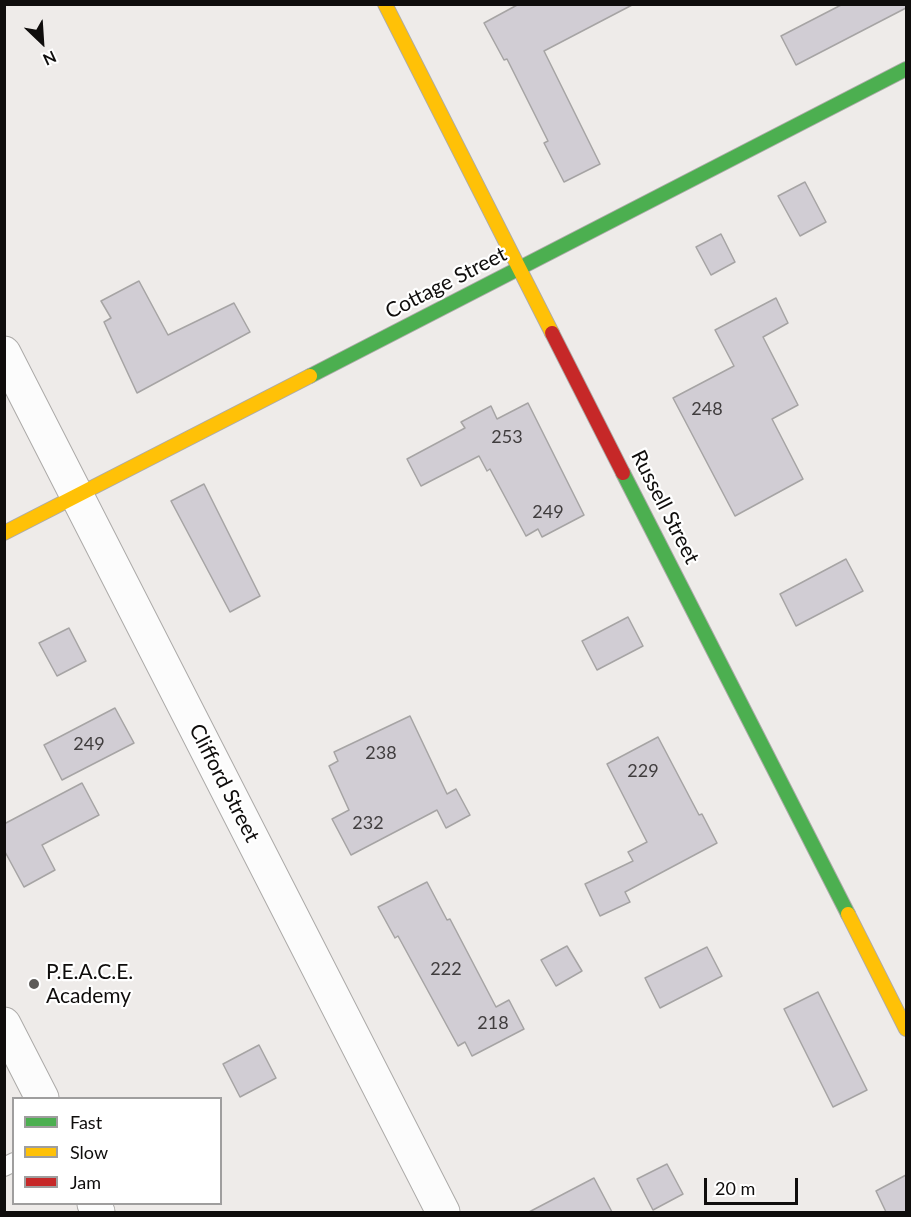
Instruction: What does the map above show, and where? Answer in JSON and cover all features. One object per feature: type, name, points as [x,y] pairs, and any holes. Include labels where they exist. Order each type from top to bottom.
[{"type":"street","name":"Russell Street","points":[[385,4],[906,1029]]},
{"type":"street","name":"Cottage Street","points":[[4,533],[906,69]]},
{"type":"street","name":"Clifford Street","points":[[4,352],[443,1212]]},
{"type":"street","points":[[4,1024],[41,1097]]},
{"type":"building","points":[[519,4],[634,4],[544,51],[600,164],[564,182],[544,143],[548,141],[507,59],[504,60],[484,23]]},
{"type":"building","points":[[843,4],[906,4],[906,8],[796,65],[781,36]]},
{"type":"building","points":[[805,182],[826,222],[800,236],[778,196]]},
{"type":"building","points":[[721,234],[735,262],[711,275],[696,247]]},
{"type":"building","points":[[139,281],[168,335],[234,303],[250,332],[137,393],[104,322],[111,318],[101,301]]},
{"type":"building","points":[[776,298],[788,323],[763,337],[798,405],[772,419],[803,479],[735,516],[673,398],[734,366],[715,330]]},
{"type":"building","points":[[528,403],[584,515],[542,537],[538,529],[526,536],[490,469],[487,471],[479,456],[421,486],[407,459],[465,428],[461,422],[491,406],[497,419]]},
{"type":"building","points":[[204,484],[260,596],[230,612],[171,501]]},
{"type":"building","points":[[846,559],[863,591],[796,626],[780,594]]},
{"type":"building","points":[[628,617],[643,646],[597,670],[582,641]]},
{"type":"building","points":[[69,628],[86,661],[57,676],[39,643]]},
{"type":"building","points":[[115,708],[134,743],[62,780],[44,745]]},
{"type":"building","points":[[410,716],[447,794],[456,789],[470,815],[446,828],[437,810],[351,855],[332,819],[349,810],[329,766],[338,761],[334,752]]},
{"type":"building","points":[[658,737],[699,815],[702,814],[717,843],[625,892],[630,902],[600,916],[585,884],[633,861],[628,852],[647,842],[607,764]]},
{"type":"building","points":[[82,783],[99,815],[42,845],[55,870],[24,887],[4,850],[4,824]]},
{"type":"building","points":[[427,882],[447,920],[450,919],[496,1007],[509,1000],[524,1029],[472,1056],[465,1042],[458,1046],[398,936],[395,938],[378,907]]},
{"type":"building","points":[[567,946],[582,971],[556,986],[541,960]]},
{"type":"building","points":[[707,947],[722,976],[660,1008],[645,978]]},
{"type":"building","points":[[818,992],[867,1090],[833,1107],[784,1009]]},
{"type":"building","points":[[259,1045],[276,1078],[240,1097],[223,1064]]},
{"type":"building","points":[[667,1164],[683,1194],[653,1210],[637,1179]]},
{"type":"building","points":[[906,1175],[906,1212],[886,1212],[876,1191]]},
{"type":"building","points":[[594,1178],[612,1212],[529,1212]]},
{"type":"traffic: fast","points":[[310,376],[906,69]]},
{"type":"traffic: fast","points":[[623,473],[848,914]]},
{"type":"traffic: slow","points":[[385,4],[552,333]]},
{"type":"traffic: slow","points":[[4,533],[310,376]]},
{"type":"traffic: slow","points":[[848,914],[906,1029]]},
{"type":"traffic: jam","points":[[552,333],[623,473]]},
{"type":"place","name":"P.E.A.C.E. Academy","points":[[34,984]]}]
